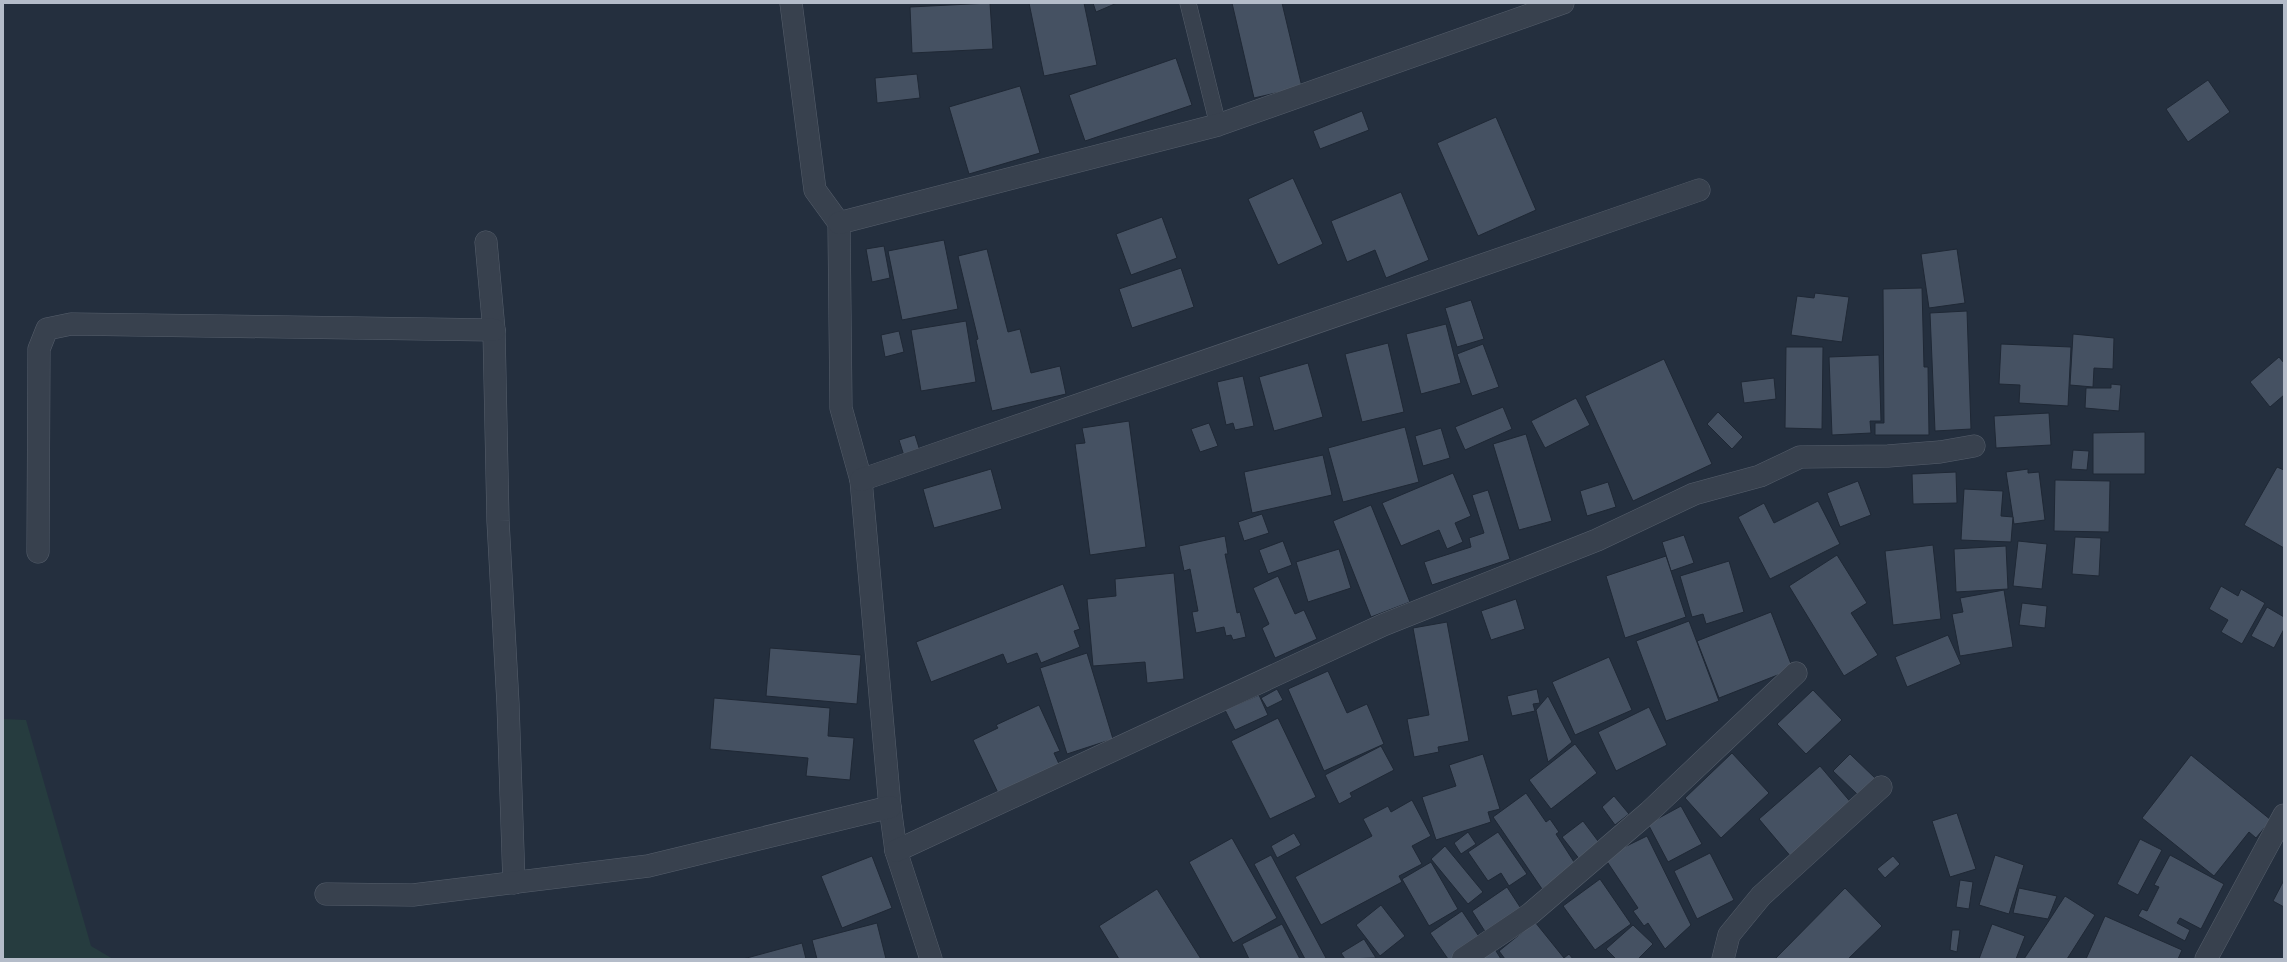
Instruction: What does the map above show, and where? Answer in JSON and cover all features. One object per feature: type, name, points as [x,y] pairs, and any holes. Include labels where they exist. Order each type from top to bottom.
[{"type":"street","points":[[792,3],[815,190],[839,223],[841,408],[861,480],[890,807],[896,851],[931,959]]},
{"type":"street","points":[[839,223],[1218,125],[1563,3]]},
{"type":"street","points":[[861,480],[1699,190]]},
{"type":"street","points":[[486,242],[494,330],[498,521],[508,704],[514,883]]},
{"type":"street","points":[[38,552],[39,349],[47,329],[71,324],[494,330]]},
{"type":"street","points":[[896,851],[1382,624],[1597,540],[1694,494],[1760,476],[1800,457],[1888,456],[1940,452],[1974,446]]},
{"type":"street","points":[[1463,959],[1530,914],[1649,812],[1796,673]]},
{"type":"street","points":[[1723,959],[1729,935],[1761,896],[1881,787]]},
{"type":"street","points":[[326,894],[413,895],[648,866],[890,807]]},
{"type":"street","points":[[2206,959],[2284,816]]},
{"type":"lane","points":[[1188,3],[1218,125]]},
{"type":"green space","points":[[3,719],[26,720],[91,946],[113,959],[3,959]]},
{"type":"building","points":[[990,3],[993,49],[912,53],[910,7]]},
{"type":"building","points":[[1029,3],[1084,3],[1097,65],[1044,76]]},
{"type":"building","points":[[1093,3],[1117,3],[1096,12]]},
{"type":"building","points":[[1232,3],[1282,3],[1302,87],[1254,98]]},
{"type":"building","points":[[1176,58],[1192,105],[1085,141],[1069,95]]},
{"type":"building","points":[[917,74],[920,98],[877,103],[875,78]]},
{"type":"building","points":[[2208,80],[2230,112],[2188,142],[2166,109]]},
{"type":"building","points":[[1020,86],[1040,153],[969,174],[949,107]]},
{"type":"building","points":[[1362,111],[1369,130],[1320,149],[1313,131]]},
{"type":"building","points":[[1496,117],[1536,210],[1478,236],[1437,143]]},
{"type":"building","points":[[1293,178],[1323,244],[1278,265],[1248,199]]},
{"type":"building","points":[[1401,192],[1429,260],[1386,278],[1375,250],[1347,262],[1331,221]]},
{"type":"building","points":[[1162,217],[1177,258],[1131,275],[1116,234]]},
{"type":"building","points":[[944,240],[958,309],[902,320],[888,251]]},
{"type":"building","points":[[884,246],[890,278],[872,282],[866,249]]},
{"type":"building","points":[[987,249],[1008,332],[1020,329],[1031,373],[1060,366],[1066,394],[992,411],[976,340],[978,339],[958,256]]},
{"type":"building","points":[[1957,249],[1965,303],[1929,308],[1921,254]]},
{"type":"building","points":[[1181,268],[1194,307],[1132,328],[1119,289]]},
{"type":"building","points":[[1922,288],[1924,367],[1928,367],[1929,435],[1875,435],[1875,423],[1884,423],[1883,289]]},
{"type":"building","points":[[1815,293],[1849,297],[1842,342],[1791,335],[1797,296],[1814,298]]},
{"type":"building","points":[[1471,300],[1484,339],[1457,347],[1445,308]]},
{"type":"building","points":[[1967,311],[1971,429],[1935,431],[1930,313]]},
{"type":"building","points":[[966,321],[976,382],[921,391],[911,330]]},
{"type":"building","points":[[1446,324],[1461,383],[1421,394],[1406,334]]},
{"type":"building","points":[[899,331],[904,352],[885,357],[881,335]]},
{"type":"building","points":[[2073,334],[2114,338],[2113,369],[2094,368],[2093,387],[2070,385]]},
{"type":"building","points":[[1388,343],[1404,412],[1362,422],[1345,354]]},
{"type":"building","points":[[1483,344],[1499,387],[1472,396],[1457,354]]},
{"type":"building","points":[[2001,344],[2071,347],[2068,406],[2019,403],[2020,385],[1999,384]]},
{"type":"building","points":[[1786,347],[1823,347],[1822,429],[1785,428]]},
{"type":"building","points":[[1879,355],[1881,421],[1870,421],[1871,433],[1832,435],[1829,357]]},
{"type":"building","points":[[2279,357],[2284,363],[2284,395],[2270,407],[2250,382]]},
{"type":"building","points":[[1664,359],[1712,464],[1633,501],[1585,396]]},
{"type":"building","points":[[1308,363],[1323,417],[1274,431],[1259,377]]},
{"type":"building","points":[[1243,376],[1254,426],[1235,430],[1233,423],[1226,425],[1217,382]]},
{"type":"building","points":[[1774,378],[1776,399],[1744,403],[1741,382]]},
{"type":"building","points":[[2111,384],[2121,385],[2119,411],[2085,408],[2086,388],[2111,388]]},
{"type":"building","points":[[1576,398],[1590,425],[1545,448],[1531,421]]},
{"type":"building","points":[[1503,407],[1512,429],[1465,450],[1455,427]]},
{"type":"building","points":[[1718,412],[1743,437],[1732,449],[1707,424]]},
{"type":"building","points":[[2049,413],[2051,445],[1996,448],[1994,416]]},
{"type":"building","points":[[1129,421],[1146,547],[1090,555],[1075,444],[1085,443],[1082,428]]},
{"type":"building","points":[[1209,423],[1218,446],[1200,452],[1191,429]]},
{"type":"building","points":[[1405,427],[1419,482],[1343,502],[1328,448]]},
{"type":"building","points":[[1441,428],[1450,458],[1423,466],[1415,436]]},
{"type":"building","points":[[2145,432],[2145,474],[2093,474],[2093,433]]},
{"type":"building","points":[[1526,434],[1552,521],[1519,530],[1493,444]]},
{"type":"building","points":[[915,435],[921,454],[905,459],[899,440]]},
{"type":"building","points":[[2073,450],[2089,451],[2087,470],[2071,469]]},
{"type":"building","points":[[1323,455],[1332,495],[1252,513],[1244,472]]},
{"type":"building","points":[[2277,467],[2284,470],[2284,548],[2244,525]]},
{"type":"building","points":[[991,469],[1002,509],[934,528],[923,489]]},
{"type":"building","points":[[2028,469],[2028,473],[2039,472],[2045,520],[2014,524],[2006,472]]},
{"type":"building","points":[[1956,472],[1957,503],[1913,504],[1912,474]]},
{"type":"building","points":[[1453,473],[1471,516],[1455,523],[1463,542],[1447,549],[1439,530],[1401,546],[1382,503]]},
{"type":"building","points":[[2055,480],[2110,481],[2109,532],[2054,531]]},
{"type":"building","points":[[1858,481],[1871,515],[1840,527],[1827,493]]},
{"type":"building","points":[[1608,482],[1616,507],[1587,516],[1580,491]]},
{"type":"building","points":[[1964,489],[2003,491],[2001,516],[2013,517],[2011,542],[1961,540]]},
{"type":"building","points":[[1488,490],[1510,559],[1432,585],[1424,562],[1471,547],[1469,538],[1484,533],[1472,495]]},
{"type":"building","points":[[1818,501],[1840,544],[1770,579],[1738,517],[1764,503],[1774,523]]},
{"type":"building","points":[[1371,505],[1410,602],[1371,617],[1333,521]]},
{"type":"building","points":[[1262,514],[1269,533],[1244,541],[1238,522]]},
{"type":"building","points":[[1684,535],[1694,563],[1671,571],[1662,542]]},
{"type":"building","points":[[1225,536],[1228,554],[1225,554],[1237,613],[1240,612],[1246,637],[1233,640],[1231,635],[1226,636],[1224,627],[1196,633],[1192,612],[1198,611],[1190,569],[1184,571],[1179,546]]},
{"type":"building","points":[[2075,537],[2101,538],[2099,576],[2072,574]]},
{"type":"building","points":[[1283,541],[1292,565],[1268,574],[1259,550]]},
{"type":"building","points":[[2018,541],[2047,544],[2042,589],[2013,586]]},
{"type":"building","points":[[1933,545],[1941,619],[1893,625],[1885,551]]},
{"type":"building","points":[[2006,546],[2008,589],[1956,592],[1954,549]]},
{"type":"building","points":[[1339,549],[1351,588],[1308,602],[1296,562]]},
{"type":"building","points":[[1837,555],[1867,603],[1851,613],[1878,655],[1844,676],[1789,586]]},
{"type":"building","points":[[1666,556],[1686,617],[1625,638],[1606,576]]},
{"type":"building","points":[[1729,561],[1744,612],[1706,624],[1703,614],[1692,617],[1680,576]]},
{"type":"building","points":[[1174,573],[1184,679],[1147,683],[1145,662],[1093,666],[1087,599],[1116,596],[1115,579]]},
{"type":"building","points":[[1278,576],[1295,614],[1304,610],[1317,639],[1275,658],[1262,628],[1269,624],[1253,588]]},
{"type":"building","points":[[1063,584],[1080,629],[1074,631],[1080,647],[1041,663],[1037,653],[1007,664],[1003,654],[931,682],[916,642]]},
{"type":"building","points":[[2221,586],[2238,596],[2241,589],[2265,603],[2242,644],[2221,632],[2228,620],[2209,609]]},
{"type":"building","points":[[2004,590],[2013,647],[1960,656],[1952,614],[1963,612],[1960,598]]},
{"type":"building","points":[[1516,599],[1525,629],[1491,640],[1481,611]]},
{"type":"building","points":[[2022,603],[2047,606],[2045,628],[2019,625]]},
{"type":"building","points":[[2267,607],[2284,617],[2284,629],[2274,648],[2251,636]]},
{"type":"building","points":[[1771,612],[1793,669],[1719,698],[1697,641]]},
{"type":"building","points":[[1689,621],[1719,701],[1666,721],[1636,641]]},
{"type":"building","points":[[1447,622],[1469,741],[1438,747],[1439,752],[1414,757],[1407,719],[1429,715],[1413,628]]},
{"type":"building","points":[[1948,635],[1961,664],[1907,687],[1895,657]]},
{"type":"building","points":[[770,648],[861,655],[857,704],[766,696]]},
{"type":"building","points":[[1087,653],[1113,739],[1067,754],[1040,668]]},
{"type":"building","points":[[1609,657],[1632,710],[1575,735],[1552,682]]},
{"type":"building","points":[[1328,671],[1347,713],[1367,704],[1384,744],[1324,771],[1288,689]]},
{"type":"building","points":[[1277,689],[1283,700],[1267,708],[1261,698]]},
{"type":"building","points":[[1537,689],[1540,703],[1533,704],[1535,711],[1512,716],[1507,696]]},
{"type":"building","points":[[1813,690],[1842,720],[1806,754],[1777,724]]},
{"type":"building","points":[[1259,695],[1268,715],[1235,730],[1225,710]]},
{"type":"building","points":[[1548,696],[1572,742],[1548,762],[1536,710]]},
{"type":"building","points":[[714,698],[830,708],[828,736],[854,738],[850,780],[806,776],[808,758],[710,749]]},
{"type":"building","points":[[1039,705],[1060,751],[1054,753],[1060,766],[999,795],[973,740],[998,728],[996,725]]},
{"type":"building","points":[[1649,707],[1667,745],[1616,771],[1598,732]]},
{"type":"building","points":[[1278,718],[1316,797],[1270,819],[1231,741]]},
{"type":"building","points":[[1575,744],[1597,773],[1551,809],[1529,780]]},
{"type":"building","points":[[1381,746],[1394,770],[1350,793],[1352,797],[1339,804],[1325,775]]},
{"type":"building","points":[[1732,753],[1769,793],[1721,838],[1685,798]]},
{"type":"building","points":[[1483,754],[1500,809],[1488,812],[1491,822],[1436,840],[1422,797],[1456,786],[1449,765]]},
{"type":"building","points":[[1850,754],[1875,778],[1858,795],[1833,771]]},
{"type":"building","points":[[2191,755],[2271,820],[2256,838],[2249,832],[2214,876],[2142,818]]},
{"type":"building","points":[[1820,766],[1853,805],[1792,858],[1759,819]]},
{"type":"building","points":[[1526,793],[1546,822],[1550,819],[1559,832],[1556,834],[1576,865],[1542,889],[1493,817]]},
{"type":"building","points":[[1614,796],[1629,814],[1615,825],[1602,807]]},
{"type":"building","points":[[1412,800],[1431,836],[1412,846],[1422,864],[1399,876],[1402,882],[1321,925],[1295,877],[1372,836],[1363,819],[1388,806],[1391,812]]},
{"type":"building","points":[[1681,806],[1702,844],[1668,862],[1648,824]]},
{"type":"building","points":[[1957,813],[1976,869],[1950,877],[1932,821]]},
{"type":"building","points":[[1583,821],[1604,849],[1584,865],[1562,837]]},
{"type":"building","points":[[1468,832],[1476,844],[1461,854],[1454,843]]},
{"type":"building","points":[[1498,832],[1527,874],[1509,886],[1501,873],[1488,881],[1468,852]]},
{"type":"building","points":[[1294,833],[1301,845],[1277,858],[1271,846]]},
{"type":"building","points":[[1647,836],[1691,925],[1665,949],[1648,923],[1644,926],[1633,911],[1638,908],[1604,857]]},
{"type":"building","points":[[1232,838],[1277,918],[1233,943],[1189,862]]},
{"type":"building","points":[[2140,839],[2162,850],[2138,895],[2117,884]]},
{"type":"building","points":[[1445,846],[1483,892],[1468,904],[1431,859]]},
{"type":"building","points":[[1710,853],[1734,900],[1697,919],[1674,871]]},
{"type":"building","points":[[1271,855],[1326,958],[1305,959],[1254,864]]},
{"type":"building","points":[[1995,855],[2024,865],[2009,914],[1979,905]]},
{"type":"building","points":[[2170,855],[2224,884],[2201,929],[2180,918],[2177,923],[2190,930],[2185,941],[2138,916],[2142,909],[2147,911],[2159,887],[2154,885]]},
{"type":"building","points":[[872,856],[892,908],[842,928],[821,876]]},
{"type":"building","points":[[1893,856],[1900,864],[1885,878],[1877,869]]},
{"type":"building","points":[[1431,862],[1458,909],[1429,926],[1402,879]]},
{"type":"building","points":[[1600,879],[1631,924],[1595,950],[1563,906]]},
{"type":"building","points":[[1960,880],[1973,882],[1969,909],[1956,907]]},
{"type":"building","points":[[2284,880],[2284,907],[2273,901]]},
{"type":"building","points":[[1507,887],[1522,910],[1486,933],[1472,911]]},
{"type":"building","points":[[1845,888],[1882,926],[1848,959],[1775,959]]},
{"type":"building","points":[[2019,888],[2057,896],[2048,919],[2013,913]]},
{"type":"building","points":[[1157,889],[1201,959],[1119,959],[1099,926]]},
{"type":"building","points":[[2065,896],[2095,915],[2067,959],[2024,959]]},
{"type":"building","points":[[1381,905],[1405,936],[1380,956],[1356,925]]},
{"type":"building","points":[[1462,911],[1482,941],[1455,959],[1448,959],[1430,933]]},
{"type":"building","points":[[2105,916],[2182,950],[2178,959],[2086,959]]},
{"type":"building","points":[[1535,922],[1564,958],[1569,954],[1573,959],[1505,959],[1499,951]]},
{"type":"building","points":[[877,923],[886,959],[817,959],[812,940]]},
{"type":"building","points":[[1282,924],[1300,959],[1249,959],[1242,944]]},
{"type":"building","points":[[1992,924],[2025,936],[2016,959],[1979,959]]},
{"type":"building","points":[[1633,925],[1653,944],[1638,959],[1616,959],[1606,949]]},
{"type":"building","points":[[1952,930],[1960,930],[1957,952],[1950,950]]},
{"type":"building","points":[[1364,939],[1376,958],[1345,959],[1341,953]]},
{"type":"building","points":[[802,943],[806,959],[743,959]]},
{"type":"building","points":[[1493,946],[1501,959],[1472,959]]}]
